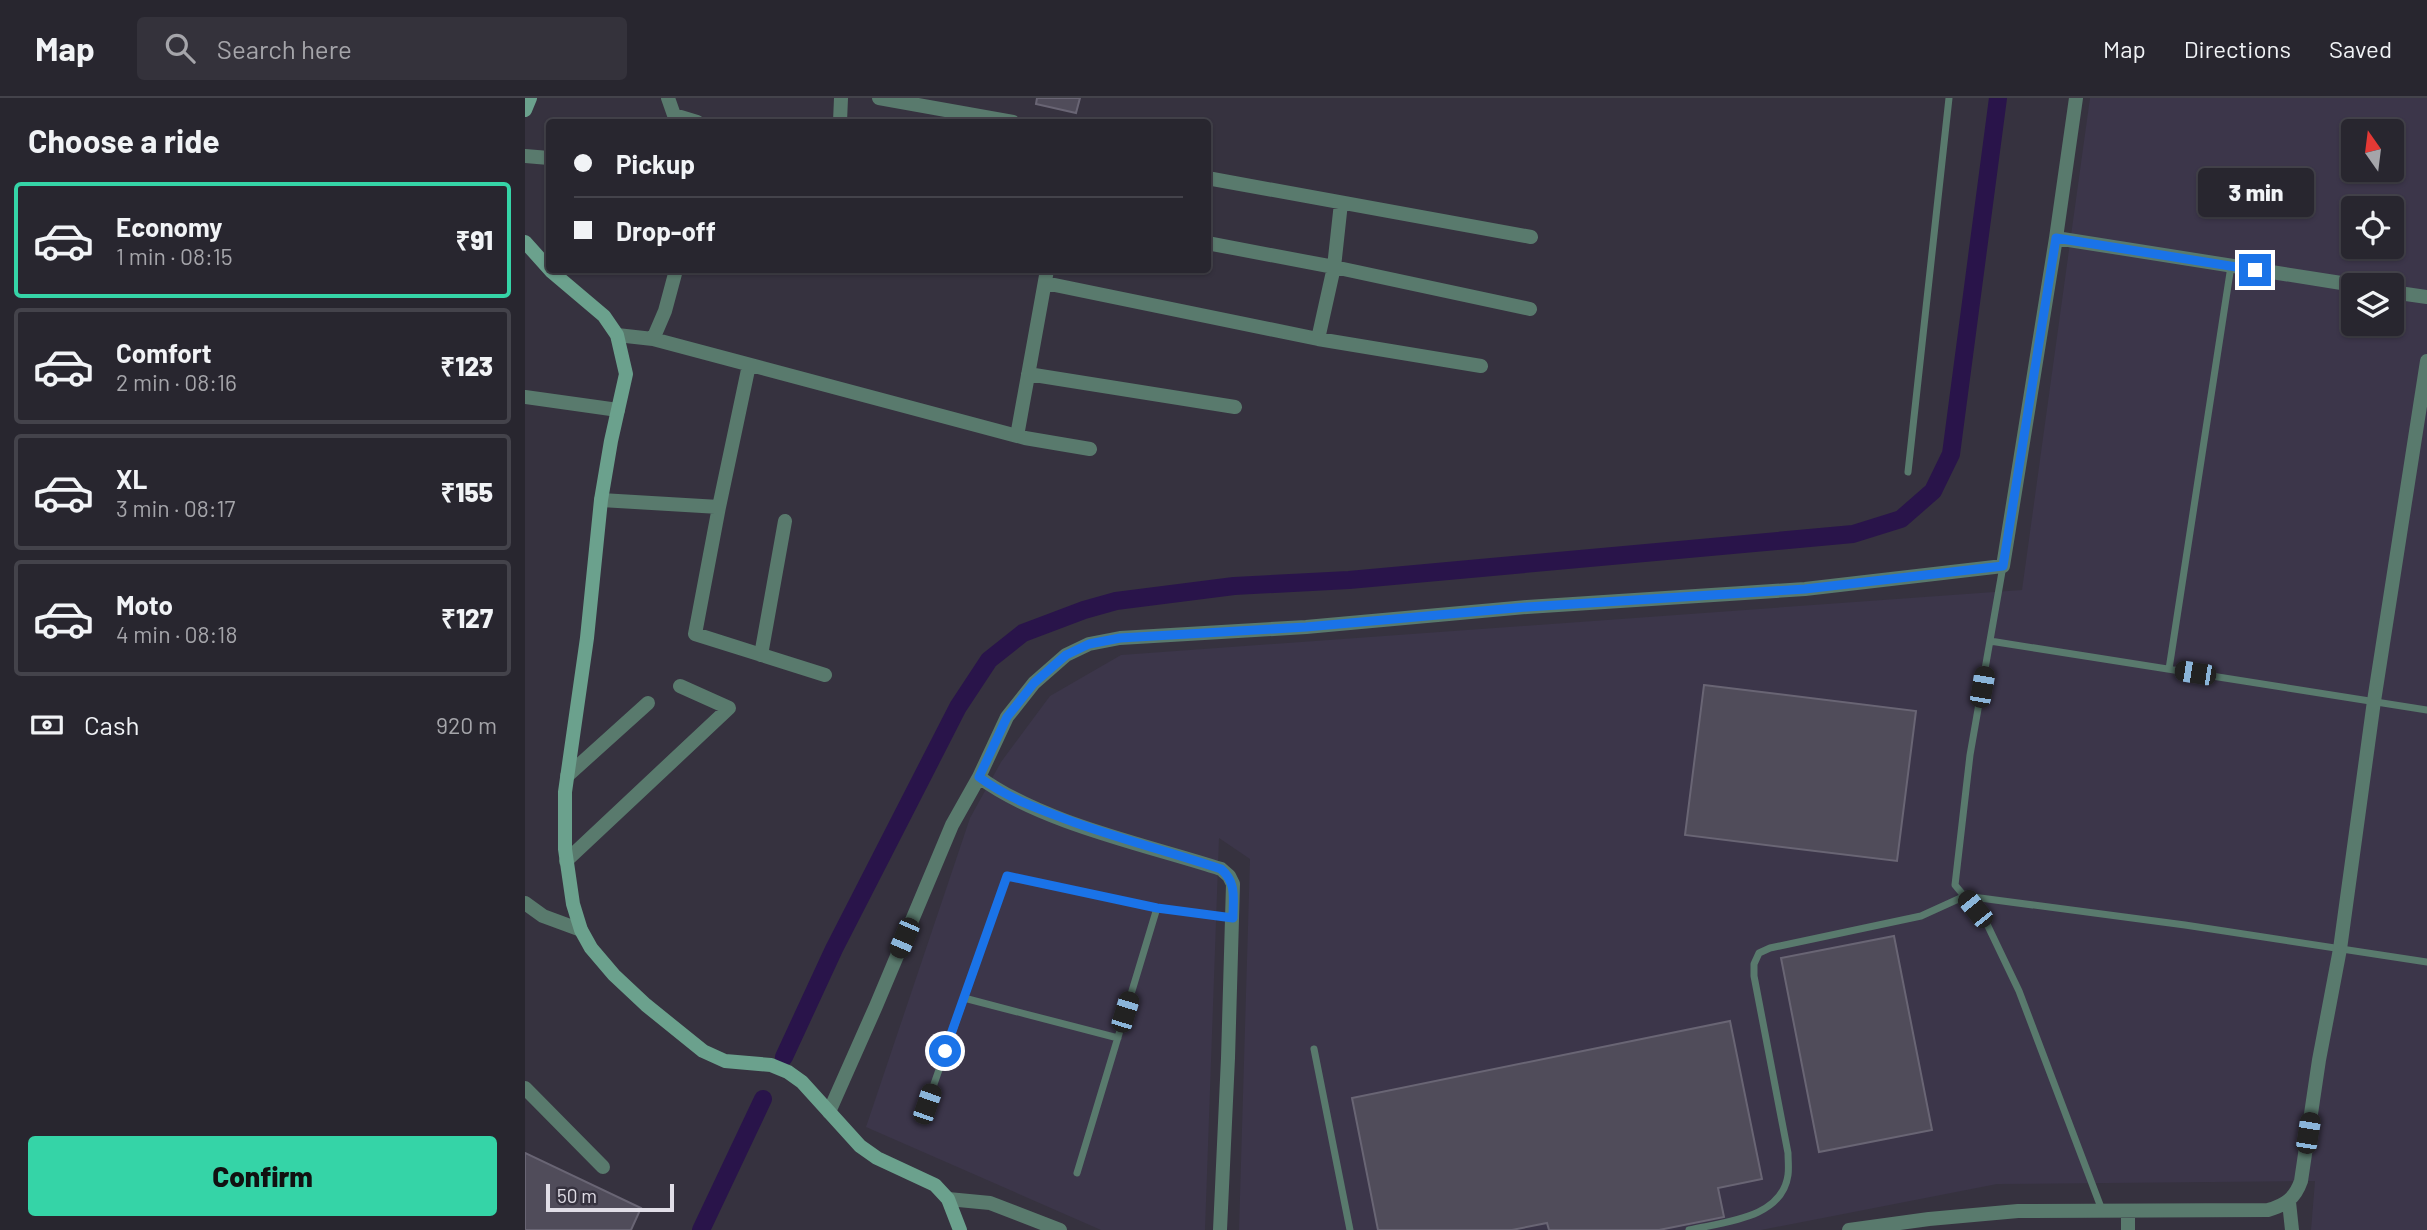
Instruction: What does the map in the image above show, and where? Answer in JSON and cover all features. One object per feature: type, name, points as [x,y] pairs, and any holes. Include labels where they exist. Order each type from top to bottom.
[{"type":"street","points":[[525,110],[530,98]]},
{"type":"street","points":[[668,98],[674,115],[687,119]]},
{"type":"street","points":[[840,119],[841,98]]},
{"type":"street","points":[[879,98],[996,119]]},
{"type":"street","points":[[829,1112],[952,825],[979,777],[1007,717],[1034,683],[1066,655],[1089,644],[1120,638],[1292,628],[1527,607],[1805,589],[2003,566],[2076,98]]},
{"type":"street","points":[[525,156],[546,158]]},
{"type":"street","points":[[1211,179],[1531,237]]},
{"type":"street","points":[[1318,339],[1334,267],[1341,203]]},
{"type":"street","points":[[2056,238],[2341,283]]},
{"type":"street","points":[[525,242],[546,265]]},
{"type":"street","points":[[1211,244],[1530,309]]},
{"type":"street","points":[[553,273],[604,316],[617,335],[626,374],[601,499],[587,638],[567,776],[566,860],[573,904],[581,930],[591,948],[614,975],[654,1012],[703,1051],[725,1060],[771,1065],[788,1072],[802,1082],[860,1146],[877,1158],[935,1185],[948,1199],[960,1230]]},
{"type":"street","points":[[653,339],[665,311],[675,273]]},
{"type":"street","points":[[1017,436],[1046,276],[1318,339],[1481,366]]},
{"type":"street","points":[[2404,294],[2427,297]]},
{"type":"street","points":[[617,335],[653,339],[1017,436],[1090,449]]},
{"type":"street","points":[[1849,1230],[2018,1211],[2268,1210],[2289,1202],[2297,1192],[2340,949],[2374,701],[2427,361]]},
{"type":"street","points":[[749,365],[695,634],[825,675]]},
{"type":"street","points":[[1028,374],[1235,407]]},
{"type":"street","points":[[525,397],[618,410]]},
{"type":"street","points":[[601,499],[719,507]]},
{"type":"street","points":[[761,655],[785,521]]},
{"type":"street","points":[[566,860],[729,708],[680,686]]},
{"type":"street","points":[[567,776],[648,703]]},
{"type":"street","points":[[979,777],[992,787],[1055,816],[1221,869],[1229,876],[1233,884],[1233,918],[1220,1230]]},
{"type":"street","points":[[525,903],[543,916],[581,930]]},
{"type":"street","points":[[525,1088],[603,1167]]},
{"type":"street","points":[[948,1199],[990,1203],[1060,1230]]},
{"type":"street","points":[[2289,1202],[2292,1230]]},
{"type":"street","points":[[2128,1211],[2128,1230]]},
{"type":"lane","points":[[1908,472],[1949,98]]},
{"type":"lane","points":[[2169,669],[2231,266]]},
{"type":"lane","points":[[2003,566],[1971,755],[1955,885],[1986,922],[2019,991],[2102,1210]]},
{"type":"lane","points":[[1990,641],[2427,710]]},
{"type":"lane","points":[[927,1104],[1007,876],[1157,908],[1233,918]]},
{"type":"lane","points":[[1689,1230],[1755,1215],[1770,1206],[1781,1193],[1788,1176],[1788,1153],[1754,976],[1759,953],[1770,948],[1921,916],[1965,896],[2185,925],[2427,962]]},
{"type":"lane","points":[[1077,1172],[1157,908]]},
{"type":"lane","points":[[964,998],[1118,1038]]},
{"type":"lane","points":[[1314,1049],[1350,1230]]},
{"type":"shaded area","points":[[2090,98],[2427,98],[2427,1230],[2311,1230],[2315,1181],[1997,1184],[1761,1230],[1239,1230],[1250,859],[1219,838],[1205,1230],[1101,1230],[866,1127],[970,818],[1001,762],[1050,696],[1121,655],[2022,590]]},
{"type":"building","points":[[1037,98],[1080,98],[1076,113],[1036,104]]},
{"type":"building","points":[[1704,685],[1916,711],[1897,861],[1685,835]]},
{"type":"building","points":[[1894,936],[1932,1130],[1819,1152],[1781,958]]},
{"type":"building","points":[[1730,1021],[1762,1179],[1718,1188],[1724,1217],[1659,1230],[1549,1230],[1547,1223],[1512,1230],[1378,1230],[1352,1098]]},
{"type":"building","points":[[525,1153],[641,1208],[631,1230],[525,1230]]},
{"type":"waterway","points":[[784,1057],[834,949],[958,707],[989,660],[1023,633],[1116,601],[1234,586],[1349,580],[1853,534],[1901,519],[1933,491],[1951,454],[1998,98]]},
{"type":"waterway","points":[[701,1230],[763,1099]]},
{"type":"route","points":[[945,1051],[1007,876],[1157,908],[1233,918],[1233,884],[1221,869],[1055,816],[992,787],[979,777],[1007,717],[1034,683],[1066,655],[1089,644],[1120,638],[1306,627],[1527,607],[1805,589],[2003,566],[2056,238],[2255,270]]}]
